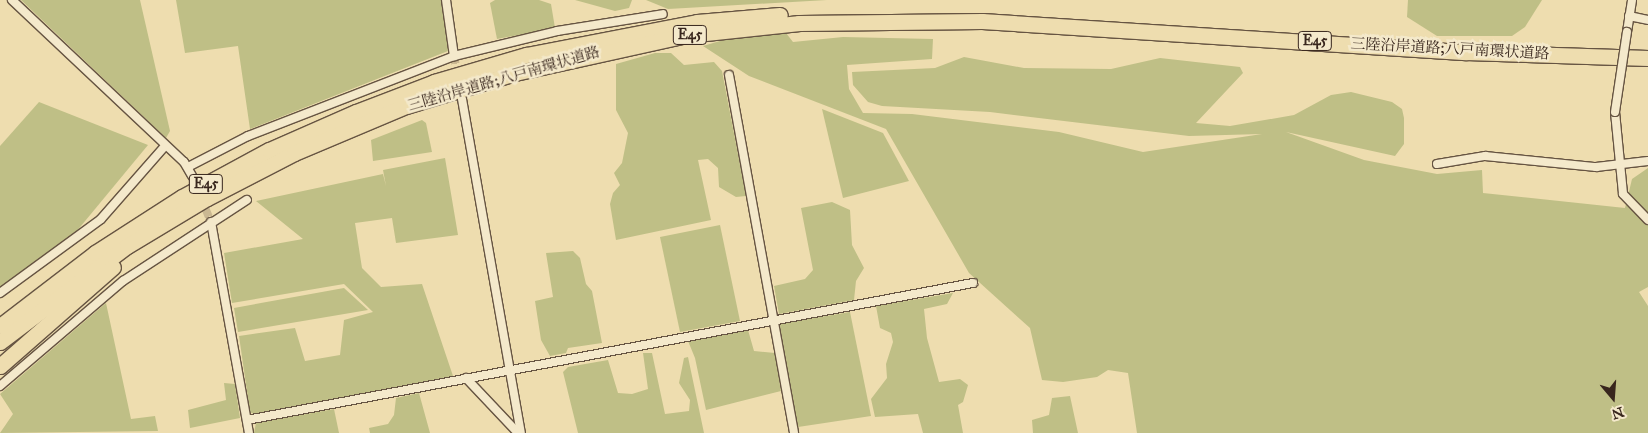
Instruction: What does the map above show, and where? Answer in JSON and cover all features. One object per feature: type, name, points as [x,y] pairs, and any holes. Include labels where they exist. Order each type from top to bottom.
[{"type":"highway","name":"三陸沿岸道路;八戸南環状道路","points":[[0,326],[95,253],[182,197],[269,150],[434,82],[535,52],[697,22],[796,14],[878,13],[1466,52],[1648,58]]},
{"type":"highway","name":"三陸沿岸道路;八戸南環状道路","points":[[0,342],[79,280],[207,198],[294,153],[406,106],[601,52],[687,35],[799,23],[982,21]]},
{"type":"highway","points":[[0,366],[83,291],[207,198]]},
{"type":"street","points":[[12,0],[188,168],[192,176]]},
{"type":"street","points":[[446,0],[454,56]]},
{"type":"street","points":[[1632,0],[1616,112],[1618,167],[1623,194],[1648,220]]},
{"type":"street","points":[[188,168],[248,136],[454,56],[557,31],[663,14]]},
{"type":"street","points":[[1629,16],[1648,20]]},
{"type":"street","points":[[729,74],[794,433]]},
{"type":"street","points":[[462,99],[511,370],[520,433]]},
{"type":"street","points":[[0,293],[101,219],[165,146]]},
{"type":"street","points":[[1437,164],[1485,156],[1618,167],[1648,161]]},
{"type":"street","points":[[0,386],[123,281],[247,200]]},
{"type":"street","points":[[211,222],[249,433]]},
{"type":"street","points":[[247,420],[973,283]]},
{"type":"street","points":[[466,378],[520,433]]},
{"type":"green space","points":[[21,0],[140,0],[170,131],[166,138]]},
{"type":"green space","points":[[176,0],[442,0],[448,51],[250,129],[238,46],[185,53]]},
{"type":"green space","points":[[495,0],[539,0],[551,4],[555,28],[497,39],[490,3]]},
{"type":"green space","points":[[575,0],[632,0],[629,8],[615,11]]},
{"type":"green space","points":[[646,0],[827,0],[668,9]]},
{"type":"green space","points":[[1408,0],[1542,0],[1525,27],[1512,36],[1437,36],[1407,17]]},
{"type":"green space","points":[[786,33],[793,42],[843,37],[933,39],[932,59],[847,65],[849,89],[863,113],[912,114],[1059,132],[1143,152],[1262,134],[1189,136],[990,112],[882,106],[868,102],[853,85],[852,72],[935,68],[964,57],[1024,68],[1111,69],[1160,58],[1240,67],[1243,73],[1196,123],[1230,126],[1294,115],[1331,95],[1351,92],[1392,102],[1402,109],[1404,118],[1404,144],[1395,156],[1286,132],[1364,160],[1437,174],[1482,170],[1483,193],[1625,208],[1632,179],[1648,168],[1648,287],[1639,292],[1648,306],[1648,433],[1137,433],[1128,373],[1108,370],[1097,377],[1063,382],[1042,380],[1030,328],[969,273],[886,129],[749,76],[703,46],[730,38]]},
{"type":"green space","points":[[655,53],[671,53],[684,65],[714,62],[722,71],[746,196],[736,197],[719,187],[718,168],[708,159],[698,160],[711,220],[616,240],[610,204],[613,193],[620,185],[614,173],[622,163],[628,133],[616,110],[616,64]]},
{"type":"green space","points":[[39,102],[148,145],[76,232],[0,291],[0,146]]},
{"type":"green space","points":[[822,109],[883,133],[909,181],[843,198]]},
{"type":"green space","points":[[422,120],[426,123],[432,152],[373,161],[371,140]]},
{"type":"green space","points":[[445,158],[458,235],[396,243],[392,218],[355,223],[362,268],[381,287],[422,284],[453,376],[256,415],[250,412],[239,336],[295,328],[305,361],[340,355],[344,320],[373,312],[344,284],[232,303],[224,253],[303,239],[256,201],[383,174],[386,186],[383,170]]},
{"type":"green space","points":[[832,202],[850,210],[852,245],[864,268],[856,281],[854,300],[779,314],[774,286],[805,279],[813,270],[801,208]]},
{"type":"green space","points":[[720,225],[740,321],[680,332],[660,237]]},
{"type":"green space","points":[[573,251],[580,258],[586,284],[592,291],[602,343],[568,348],[566,353],[550,356],[541,340],[535,301],[553,297],[546,253]]},
{"type":"green space","points":[[344,288],[368,310],[238,332],[234,308]]},
{"type":"green space","points":[[953,293],[947,304],[924,309],[927,338],[939,382],[960,379],[968,385],[963,402],[958,405],[963,433],[923,433],[918,414],[875,417],[871,399],[887,378],[886,364],[893,342],[891,333],[880,328],[876,306]]},
{"type":"green space","points":[[106,303],[131,419],[155,416],[158,431],[0,433],[13,414],[0,394]]},
{"type":"green space","points":[[850,312],[871,416],[798,427],[778,324]]},
{"type":"green space","points":[[748,330],[754,351],[775,353],[781,391],[706,410],[695,358],[688,341]]},
{"type":"green space","points":[[643,353],[652,353],[665,414],[689,411],[690,400],[679,383],[684,358],[688,357],[704,433],[578,433],[563,372],[568,367],[608,360],[618,393],[632,394],[648,389]]},
{"type":"green space","points":[[224,383],[235,384],[240,418],[190,428],[188,410],[226,400]]},
{"type":"green space","points":[[419,393],[430,433],[370,433],[369,428],[388,424],[394,415],[396,398]]},
{"type":"green space","points":[[1070,396],[1078,433],[1033,433],[1032,420],[1049,415],[1052,398]]},
{"type":"green space","points":[[334,409],[339,433],[254,433],[256,423]]},
{"type":"tunnel","points":[[454,56],[458,77]]},
{"type":"tunnel","points":[[192,176],[211,222]]}]
